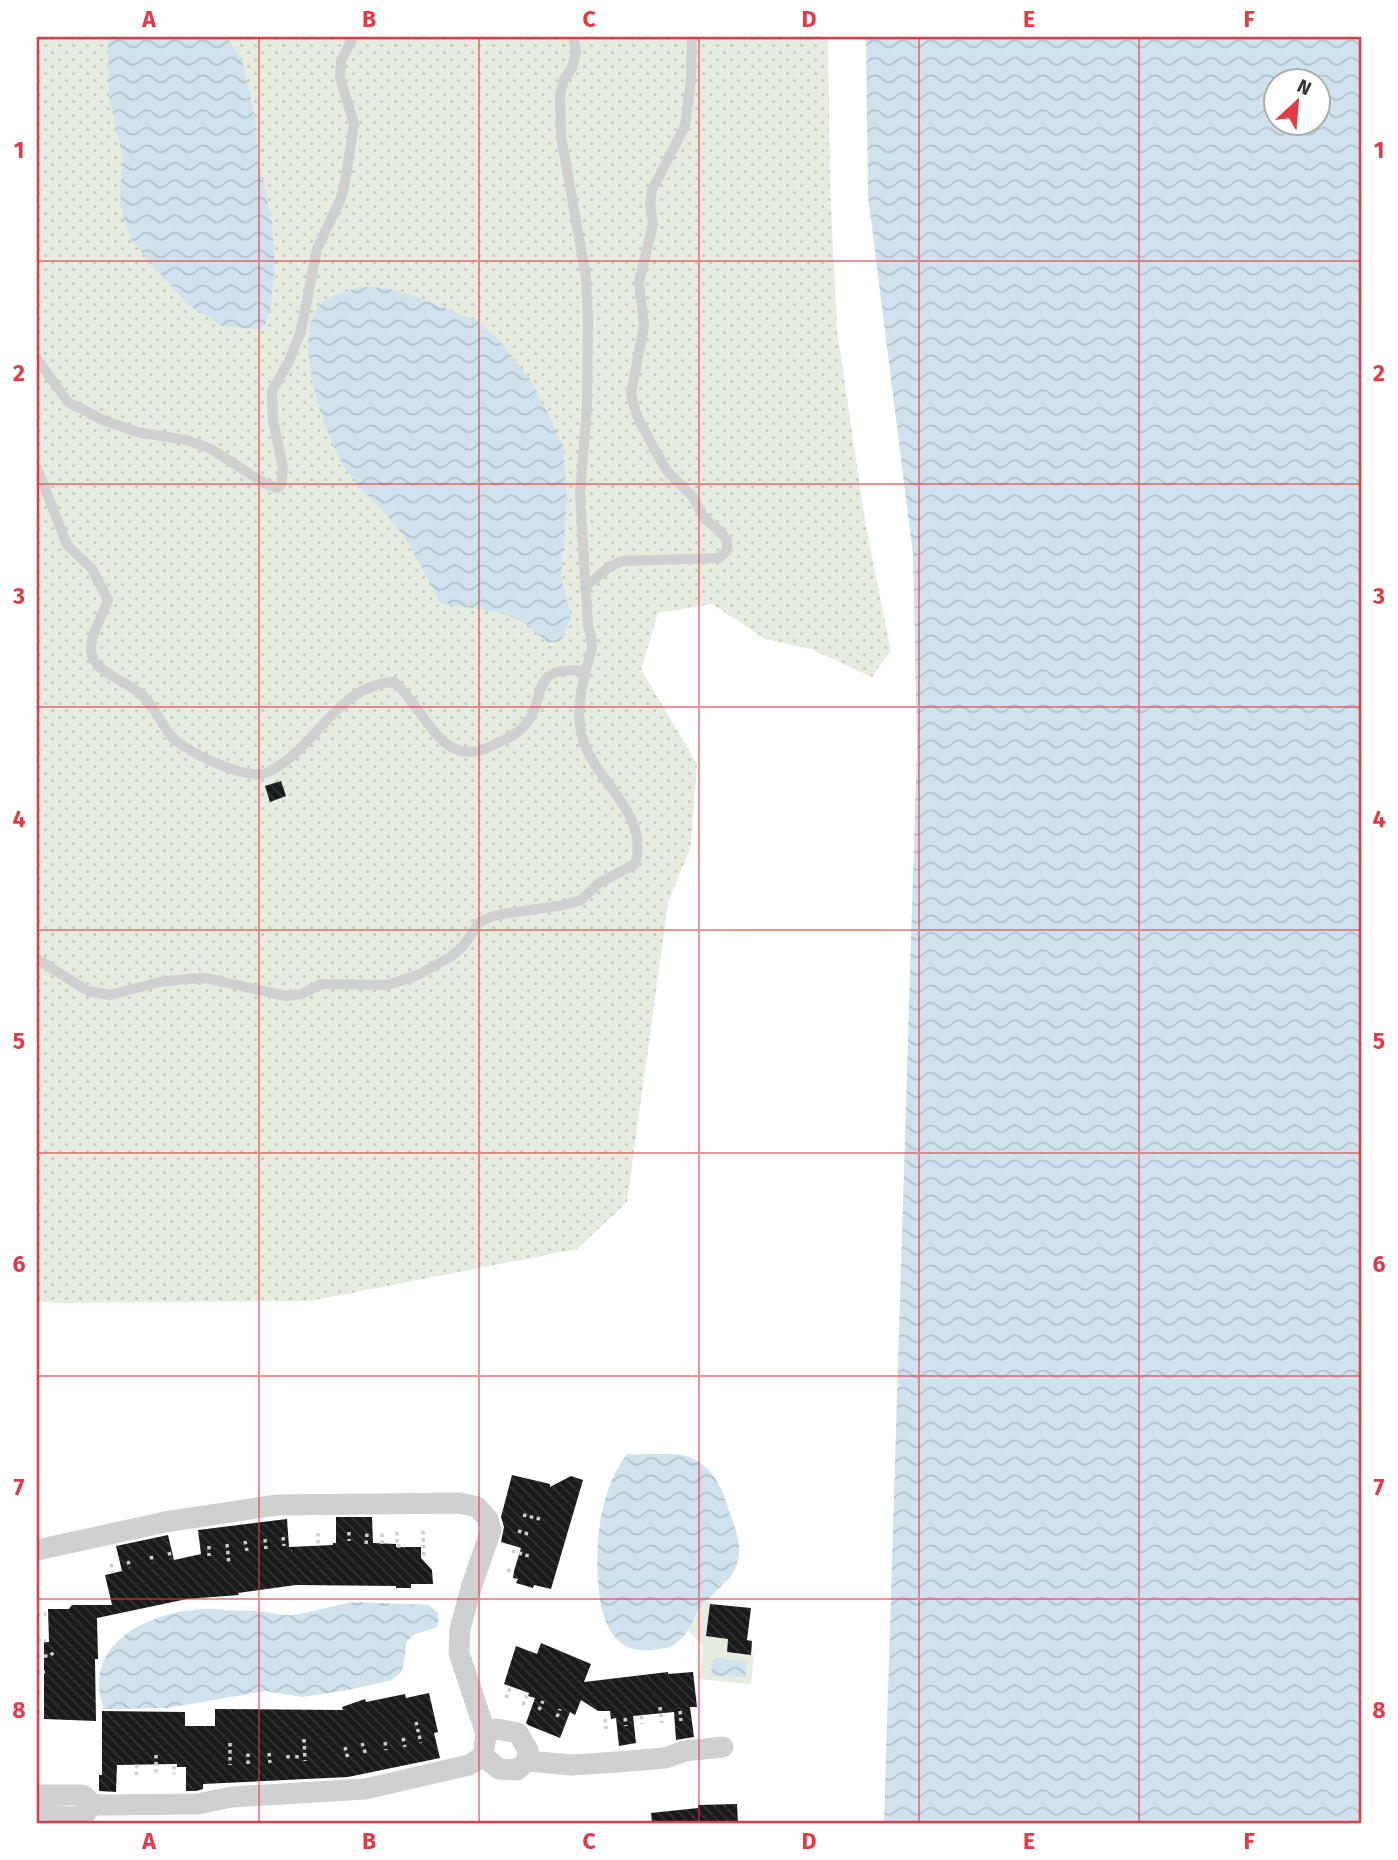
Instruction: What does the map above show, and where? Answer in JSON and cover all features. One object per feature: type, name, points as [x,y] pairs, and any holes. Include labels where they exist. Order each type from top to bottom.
[{"type":"street","points":[[37,1550],[165,1522],[277,1505],[419,1502],[460,1503],[478,1507],[488,1519],[491,1530],[460,1629],[459,1653],[485,1734],[483,1756]]},
{"type":"street","points":[[483,1756],[499,1769],[517,1770],[527,1761],[528,1750],[518,1733],[496,1729],[485,1734]]},
{"type":"street","points":[[527,1761],[572,1765],[617,1762],[665,1758],[685,1751],[723,1747]]},
{"type":"street","points":[[37,1795],[83,1795],[93,1804],[197,1804],[232,1797],[365,1789],[469,1765],[483,1756]]},
{"type":"street","points":[[37,1815],[84,1815],[93,1804]]},
{"type":"lane","points":[[37,359],[68,402],[103,420],[137,432],[186,440],[211,449],[265,484],[277,488],[281,485],[283,468],[273,419],[272,391],[288,363],[301,331],[317,249],[341,198],[345,182],[354,124],[340,78],[341,61],[353,37]]},
{"type":"lane","points":[[37,959],[88,991],[110,995],[159,982],[206,978],[286,996],[303,993],[321,984],[388,985],[418,975],[452,956],[479,923],[490,917],[581,900],[599,883],[635,864],[638,854],[633,826],[623,803],[584,743],[578,719],[585,671],[592,656],[593,639],[588,626],[580,495],[587,405],[589,320],[586,277],[561,136],[560,95],[576,52],[573,37]]},
{"type":"lane","points":[[585,587],[622,561],[719,558],[727,551],[727,541],[721,532],[705,519],[692,496],[667,471],[637,416],[632,394],[644,326],[639,282],[653,224],[650,205],[652,190],[685,126],[691,79],[692,37]]},
{"type":"lane","points":[[37,468],[67,545],[92,569],[108,600],[92,641],[92,656],[98,665],[141,694],[183,747],[240,772],[265,774],[295,754],[342,704],[381,682],[394,682],[403,689],[425,721],[447,743],[461,751],[481,751],[507,739],[526,725],[547,678],[561,671],[585,671]]},
{"type":"path","points":[[523,1515],[540,1520]]},
{"type":"path","points":[[423,1531],[424,1559]]},
{"type":"path","points":[[518,1531],[528,1534]]},
{"type":"path","points":[[349,1532],[349,1541]]},
{"type":"path","points":[[366,1544],[367,1532]]},
{"type":"path","points":[[382,1532],[382,1544]]},
{"type":"path","points":[[397,1532],[397,1546],[405,1546]]},
{"type":"path","points":[[318,1533],[318,1545]]},
{"type":"path","points":[[283,1537],[284,1546]]},
{"type":"path","points":[[265,1539],[266,1549]]},
{"type":"path","points":[[245,1541],[247,1551]]},
{"type":"path","points":[[227,1544],[229,1563]]},
{"type":"path","points":[[209,1546],[209,1556]]},
{"type":"path","points":[[512,1551],[529,1556]]},
{"type":"path","points":[[169,1552],[171,1559]]},
{"type":"path","points":[[151,1556],[153,1563]]},
{"type":"path","points":[[128,1561],[130,1568]]},
{"type":"path","points":[[111,1564],[113,1572]]},
{"type":"path","points":[[507,1570],[514,1572]]},
{"type":"path","points":[[37,1615],[46,1614]]},
{"type":"path","points":[[37,1640],[46,1641]]},
{"type":"path","points":[[37,1656],[49,1656],[56,1651]]},
{"type":"path","points":[[37,1672],[45,1672]]},
{"type":"path","points":[[506,1698],[510,1688]]},
{"type":"path","points":[[37,1693],[43,1693]]},
{"type":"path","points":[[523,1704],[527,1695]]},
{"type":"path","points":[[540,1710],[543,1702]]},
{"type":"path","points":[[660,1707],[662,1723]]},
{"type":"path","points":[[557,1717],[560,1709]]},
{"type":"path","points":[[680,1711],[681,1721]]},
{"type":"path","points":[[641,1716],[642,1724]]},
{"type":"path","points":[[625,1718],[626,1726]]},
{"type":"path","points":[[605,1719],[606,1729]]},
{"type":"path","points":[[416,1722],[421,1743]]},
{"type":"path","points":[[403,1738],[405,1746]]},
{"type":"path","points":[[304,1739],[305,1761]]},
{"type":"path","points":[[385,1742],[386,1750]]},
{"type":"path","points":[[230,1743],[230,1765]]},
{"type":"path","points":[[362,1743],[366,1755]]},
{"type":"path","points":[[345,1747],[348,1759]]},
{"type":"path","points":[[248,1751],[248,1764]]},
{"type":"path","points":[[269,1753],[270,1763]]},
{"type":"path","points":[[156,1755],[156,1775]]},
{"type":"path","points":[[288,1755],[288,1762]]},
{"type":"path","points":[[297,1755],[297,1761]]},
{"type":"path","points":[[136,1775],[137,1762]]},
{"type":"path","points":[[174,1766],[174,1774]]},
{"type":"shaded area","points":[[37,37],[828,37],[830,188],[837,330],[866,527],[891,651],[872,677],[811,649],[765,639],[712,604],[658,613],[641,669],[697,764],[691,846],[668,903],[627,1202],[577,1249],[311,1301],[37,1301]]},
{"type":"shaded area","points":[[706,1601],[712,1602],[710,1604],[728,1639],[727,1652],[754,1655],[751,1684],[699,1679],[703,1646],[688,1630]]},
{"type":"water","points":[[110,37],[227,37],[242,60],[255,118],[259,162],[272,223],[275,264],[271,304],[265,326],[257,329],[222,326],[186,303],[132,241],[122,212],[120,192],[123,158],[109,97]]},
{"type":"water","points":[[866,37],[1361,37],[1361,1823],[884,1823],[917,746],[913,554],[868,196]]},
{"type":"water","points":[[360,287],[388,288],[479,322],[500,341],[532,382],[563,445],[567,499],[561,578],[571,616],[561,641],[548,643],[524,622],[497,612],[440,603],[401,533],[354,480],[339,457],[315,391],[308,345],[310,325],[317,309],[325,301]]},
{"type":"water","points":[[627,1454],[686,1456],[707,1468],[721,1488],[738,1541],[739,1556],[732,1574],[702,1606],[683,1637],[665,1648],[637,1650],[626,1646],[610,1630],[601,1606],[597,1565],[599,1531],[611,1482]]},
{"type":"water","points":[[355,1602],[429,1605],[438,1613],[438,1627],[415,1634],[407,1641],[402,1671],[392,1680],[302,1697],[266,1691],[167,1708],[104,1709],[99,1685],[102,1665],[112,1647],[147,1622],[190,1610],[260,1611],[292,1615]]},
{"type":"water","points":[[713,1660],[745,1661],[746,1677],[714,1676],[711,1673]]},
{"type":"building","points":[[281,781],[286,796],[270,802],[265,786]]},
{"type":"building","points":[[512,1475],[550,1484],[550,1487],[571,1476],[583,1480],[551,1589],[534,1585],[533,1588],[516,1583],[518,1579],[513,1578],[521,1548],[501,1542],[504,1527],[501,1517]]},
{"type":"building","points":[[336,1517],[372,1517],[373,1543],[421,1547],[421,1558],[432,1570],[433,1584],[411,1584],[411,1588],[296,1585],[238,1593],[239,1595],[187,1599],[97,1618],[96,1721],[44,1719],[44,1642],[49,1642],[48,1609],[69,1609],[72,1605],[112,1605],[105,1575],[122,1571],[116,1546],[168,1535],[174,1560],[201,1554],[198,1530],[287,1519],[289,1547],[333,1545],[336,1543]]},
{"type":"building","points":[[710,1604],[751,1608],[747,1640],[752,1641],[751,1655],[727,1652],[728,1639],[706,1636]]},
{"type":"building","points":[[541,1643],[591,1664],[584,1682],[668,1672],[693,1672],[697,1707],[690,1707],[694,1737],[676,1740],[674,1712],[633,1716],[636,1743],[619,1746],[616,1718],[611,1719],[610,1711],[598,1711],[581,1700],[575,1715],[570,1712],[560,1738],[528,1725],[526,1723],[535,1698],[504,1684],[516,1646],[537,1654]]},
{"type":"building","points":[[429,1693],[438,1732],[434,1733],[440,1758],[348,1777],[203,1784],[203,1789],[196,1791],[186,1791],[186,1767],[177,1767],[177,1764],[117,1765],[116,1792],[99,1791],[99,1775],[102,1775],[102,1711],[185,1712],[185,1726],[215,1726],[215,1709],[343,1710],[342,1707],[365,1699],[366,1702],[405,1694],[406,1698]]},
{"type":"building","points":[[737,1804],[738,1823],[652,1823],[651,1813],[698,1808],[698,1805]]}]
